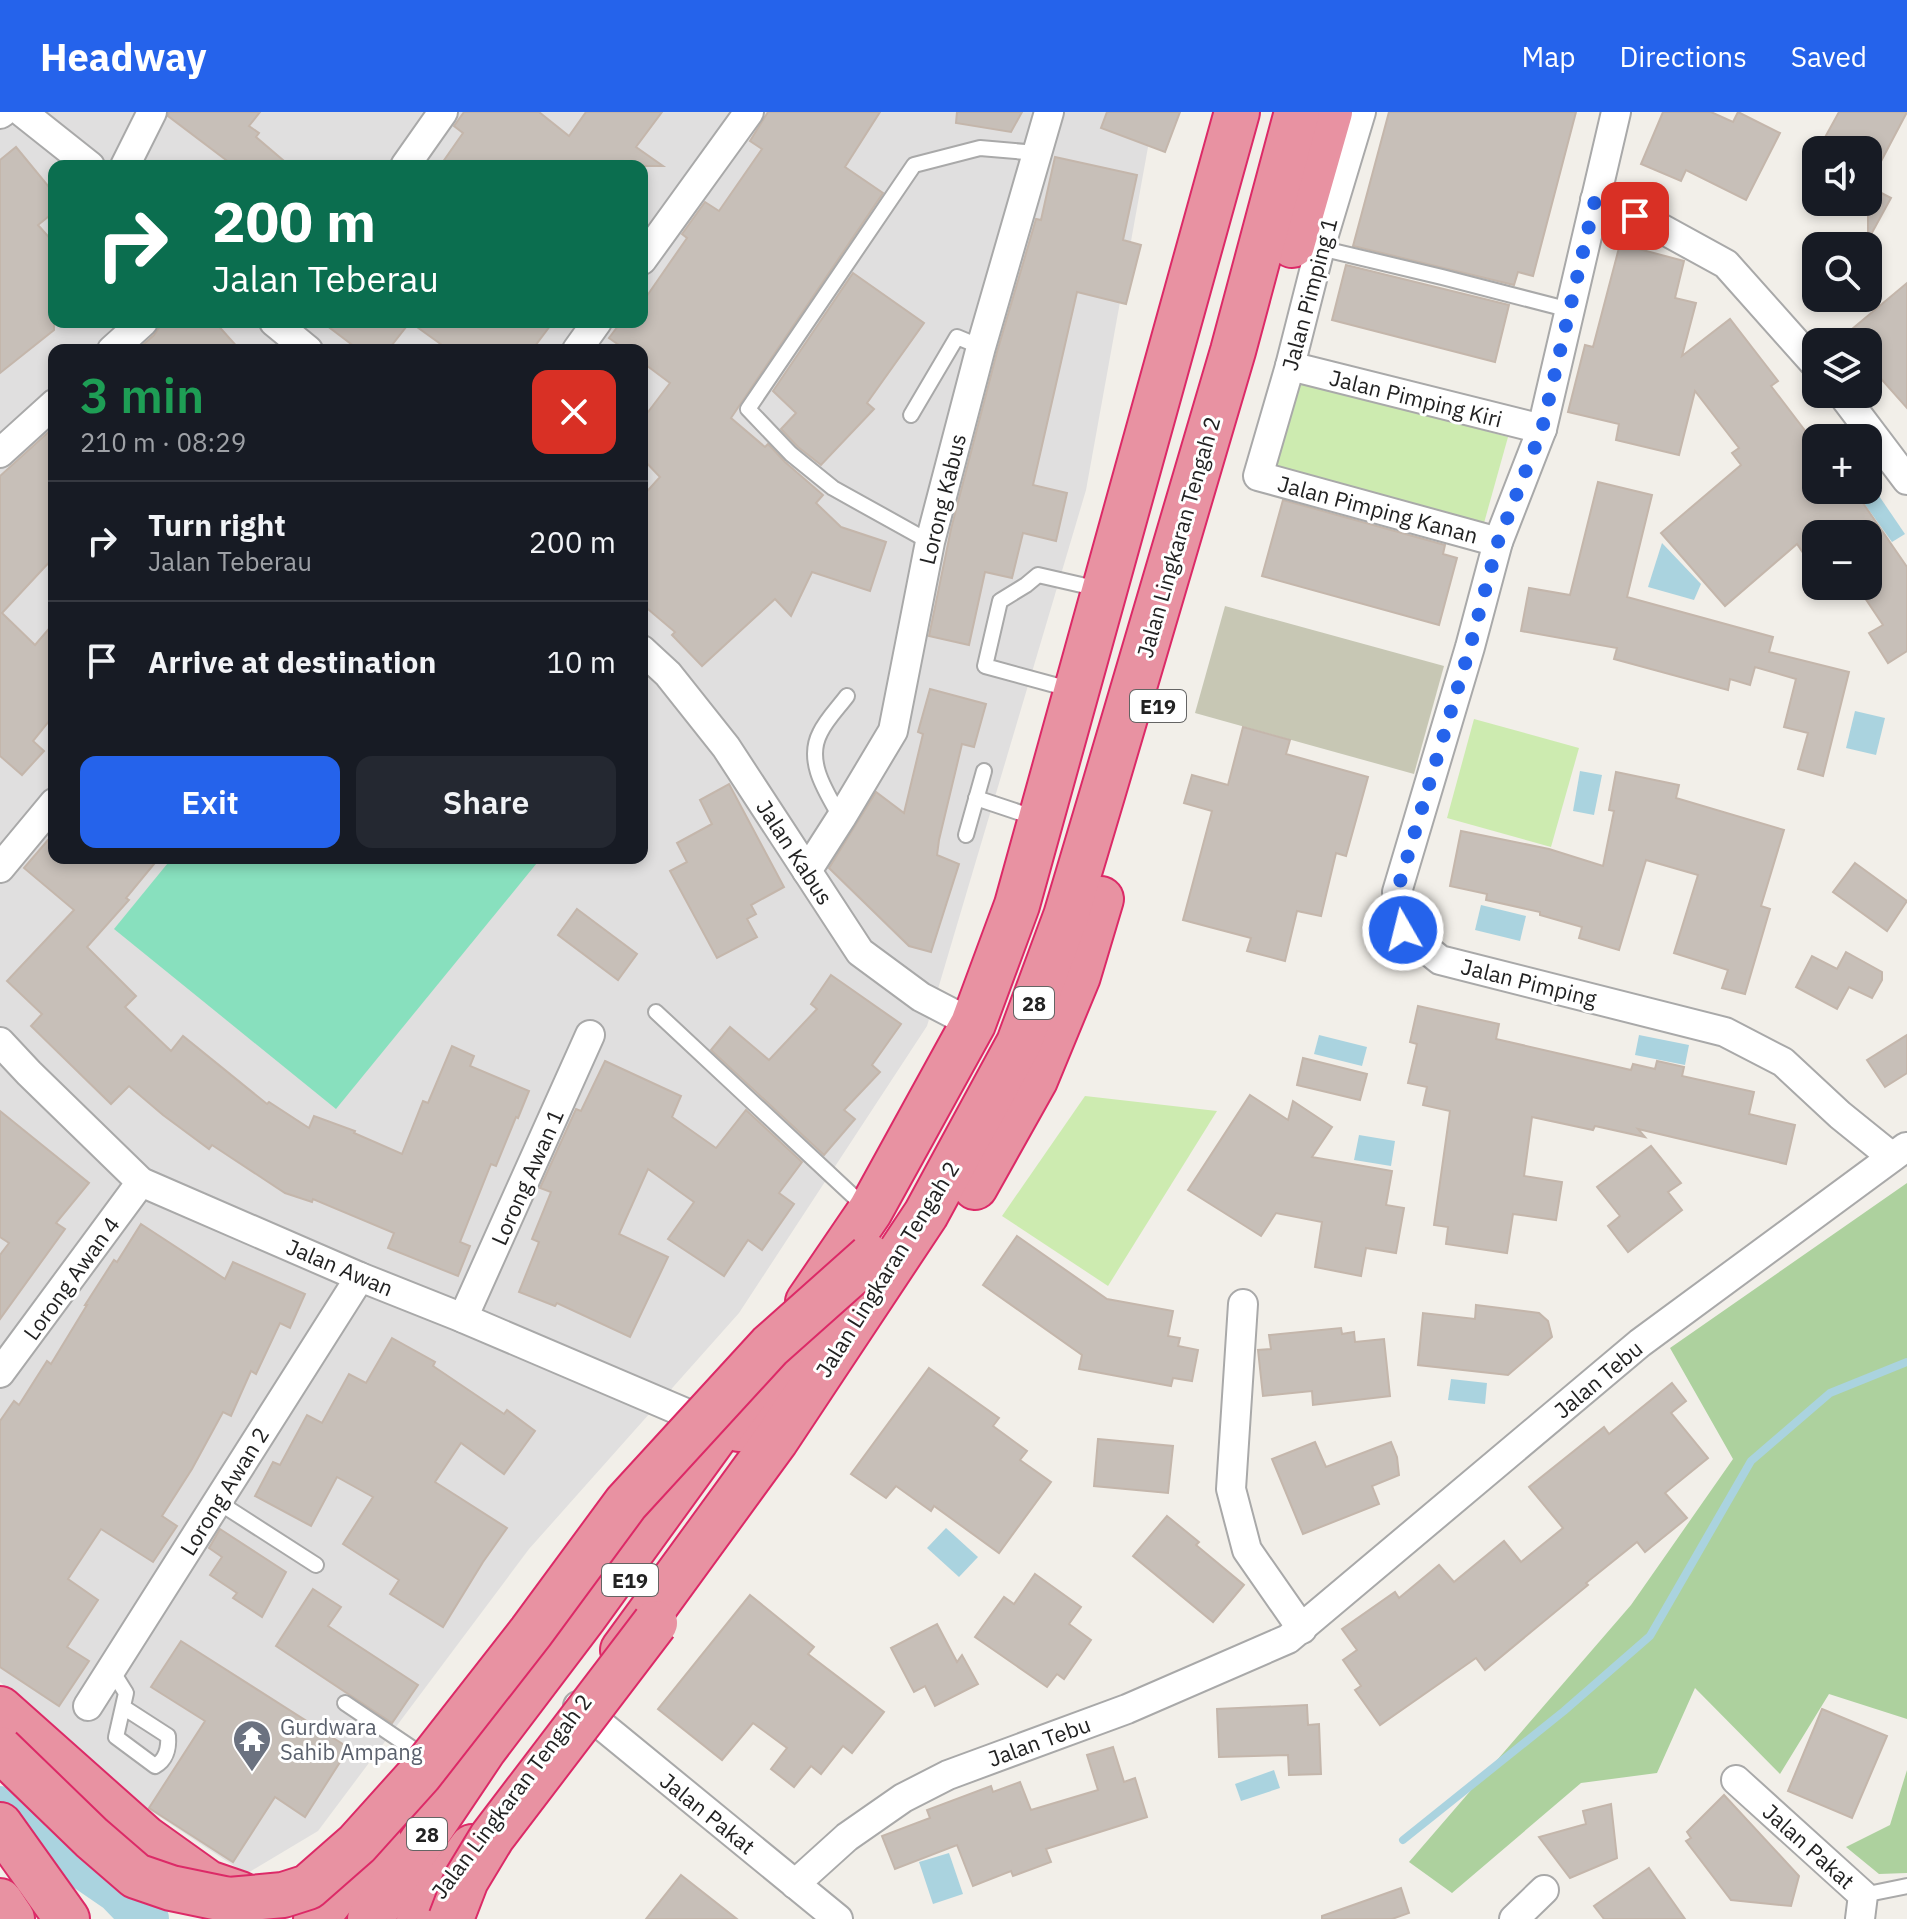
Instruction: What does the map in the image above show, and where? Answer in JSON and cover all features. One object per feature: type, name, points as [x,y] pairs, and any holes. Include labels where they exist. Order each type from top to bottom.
[{"type":"highway","name":"Jalan Lingkaran Tengah 2","points":[[370,1919],[484,1749],[722,1428],[870,1211],[973,1024],[1017,905],[1237,112]]},
{"type":"highway","name":"E19","points":[[418,1919],[453,1835],[679,1508],[907,1205],[947,1135],[1006,1014],[1035,932],[1129,612],[1233,239],[1265,112]]},
{"type":"highway","name":"Jalan Lingkaran Tengah 2","points":[[418,1919],[523,1777],[626,1646],[776,1440],[926,1214],[1019,1043],[1066,916],[1233,351],[1297,112]]},
{"type":"highway","name":"E19","points":[[449,1919],[466,1880],[492,1837],[827,1390],[922,1273],[974,1189],[1035,1080],[1078,976],[1229,469],[1330,112]]},
{"type":"highway","points":[[0,1749],[136,1876],[171,1888],[229,1900],[283,1895],[308,1887],[357,1844],[420,1774],[531,1632],[626,1503],[770,1346],[870,1257]]},
{"type":"highway","points":[[470,1919],[480,1898],[631,1686],[655,1623]]},
{"type":"highway","points":[[0,1709],[145,1838],[208,1883],[259,1901],[309,1903],[382,1835],[445,1770],[484,1749]]},
{"type":"highway","points":[[449,1919],[493,1853],[523,1777]]},
{"type":"highway","points":[[0,1825],[67,1919]]},
{"type":"highway","points":[[316,1919],[382,1835]]},
{"type":"highway","points":[[0,1883],[67,1919]]},
{"type":"highway","points":[[0,1901],[12,1919]]},
{"type":"street","points":[[22,112],[82,160]]},
{"type":"street","points":[[128,160],[152,112]]},
{"type":"street","points":[[409,160],[443,112]]},
{"type":"street","points":[[648,252],[749,112]]},
{"type":"street","name":"Lorong Kabus","points":[[807,871],[893,731],[930,542],[981,347],[1049,112]]},
{"type":"street","name":"Jalan Pimping 1","points":[[1258,476],[1320,248],[1361,112]]},
{"type":"street","name":"Jalan Pimping","points":[[1616,112],[1542,429],[1498,542],[1397,892],[1403,930],[1440,960],[1725,1032],[1783,1062],[1840,1115],[1899,1152]]},
{"type":"street","points":[[1595,200],[1655,225],[1726,264],[1802,349]]},
{"type":"street","points":[[119,344],[136,328]]},
{"type":"street","points":[[287,328],[302,344]]},
{"type":"street","name":"Jalan Pimping Kiri","points":[[1290,366],[1542,429]]},
{"type":"street","points":[[1853,408],[1907,480]]},
{"type":"street","points":[[0,453],[48,409]]},
{"type":"street","name":"Jalan Pimping Kanan","points":[[1258,476],[1498,542]]},
{"type":"street","name":"Jalan Kabus","points":[[648,656],[668,674],[726,747],[860,952],[921,997],[973,1024]]},
{"type":"street","points":[[0,868],[48,810]]},
{"type":"street","name":"Lorong Awan 1","points":[[463,1318],[590,1035]]},
{"type":"street","name":"Jalan Awan","points":[[0,1042],[141,1182],[722,1428]]},
{"type":"street","name":"Jalan Tebu","points":[[795,1884],[847,1837],[903,1798],[948,1775],[1127,1709],[1288,1639],[1640,1343],[1899,1152]]},
{"type":"street","name":"Lorong Awan 4","points":[[0,1373],[141,1182]]},
{"type":"street","name":"Lorong Awan 2","points":[[88,1706],[360,1277]]},
{"type":"street","points":[[1243,1304],[1231,1489],[1247,1550],[1302,1629]]},
{"type":"street","name":"Jalan Pakat","points":[[578,1706],[838,1919]]},
{"type":"street","name":"Jalan Pakat","points":[[1736,1780],[1862,1907]]},
{"type":"street","points":[[1514,1919],[1544,1890]]},
{"type":"lane","points":[[930,542],[833,488],[791,454],[748,409],[914,165],[980,148],[1037,153]]},
{"type":"lane","points":[[1320,248],[1570,310]]},
{"type":"lane","points":[[911,415],[957,337],[981,347]]},
{"type":"lane","points":[[1076,691],[985,666],[1000,601],[1038,575],[1104,590]]},
{"type":"lane","points":[[841,818],[819,780],[815,754],[819,735],[847,696]]},
{"type":"lane","points":[[966,835],[984,771]]},
{"type":"lane","points":[[976,798],[1040,819]]},
{"type":"lane","points":[[656,1012],[870,1211]]},
{"type":"lane","points":[[218,1502],[316,1565]]},
{"type":"lane","points":[[111,1669],[126,1693],[123,1707]]},
{"type":"lane","points":[[345,1703],[445,1770]]},
{"type":"lane","points":[[1862,1907],[1907,1886]]},
{"type":"shaded area","points":[[0,112],[1134,112],[1152,125],[1086,490],[927,1026],[739,1313],[529,1549],[318,1831],[246,1874],[142,1805],[0,1682]]},
{"type":"shaded area","points":[[1225,606],[1444,666],[1414,774],[1195,713]]},
{"type":"green space","points":[[1296,379],[1508,437],[1484,523],[1272,466]]},
{"type":"green space","points":[[1474,719],[1579,748],[1551,847],[1447,818]]},
{"type":"green space","points":[[167,864],[536,864],[336,1109],[114,929]]},
{"type":"green space","points":[[1085,1096],[1217,1111],[1108,1286],[1002,1216]]},
{"type":"green space","points":[[1907,1183],[1907,1719],[1829,1694],[1780,1774],[1695,1688],[1657,1773],[1581,1783],[1452,1893],[1409,1862],[1631,1605],[1733,1459],[1670,1348]]},
{"type":"green space","points":[[1907,1770],[1907,1873],[1879,1874],[1846,1847],[1890,1825]]},
{"type":"water","points":[[1882,500],[1905,534],[1892,542],[1882,528],[1882,520],[1876,520],[1865,504],[1882,504]]},
{"type":"water","points":[[1662,543],[1701,584],[1694,600],[1648,587]]},
{"type":"water","points":[[1855,711],[1885,718],[1876,755],[1846,748]]},
{"type":"water","points":[[1580,771],[1602,775],[1594,815],[1573,811]]},
{"type":"water","points":[[1481,905],[1526,916],[1520,941],[1475,930]]},
{"type":"water","points":[[1319,1035],[1367,1047],[1362,1066],[1314,1054]]},
{"type":"water","points":[[1639,1035],[1689,1045],[1685,1065],[1635,1055]]},
{"type":"water","points":[[1359,1135],[1395,1141],[1391,1166],[1354,1160]]},
{"type":"water","points":[[1451,1379],[1487,1383],[1485,1404],[1448,1400]]},
{"type":"water","points":[[946,1528],[978,1557],[959,1577],[927,1548]]},
{"type":"water","points":[[1274,1770],[1280,1788],[1241,1801],[1235,1784]]},
{"type":"water","points":[[949,1853],[963,1894],[933,1904],[919,1862]]},
{"type":"building","points":[[169,112],[260,112],[249,126],[259,133],[256,137],[283,160],[226,160],[168,116]]},
{"type":"building","points":[[464,112],[539,112],[569,136],[586,112],[662,112],[636,147],[663,166],[648,166],[648,160],[444,160],[463,133],[454,126]]},
{"type":"building","points":[[768,112],[880,112],[845,167],[883,193],[731,418],[765,447],[768,444],[823,495],[816,503],[841,527],[886,542],[870,591],[812,572],[791,616],[775,599],[702,666],[672,635],[675,632],[648,609],[648,490],[660,477],[648,464],[648,412],[670,383],[648,366],[648,344],[618,344],[609,338],[616,328],[648,328],[648,294],[687,238],[682,234],[705,202],[719,211],[762,149],[750,141]]},
{"type":"building","points":[[957,112],[1022,112],[1011,132],[956,123]]},
{"type":"building","points":[[1107,112],[1180,112],[1165,152],[1101,128]]},
{"type":"building","points":[[1389,112],[1576,112],[1533,276],[1518,272],[1514,285],[1353,246]]},
{"type":"building","points":[[1663,112],[1711,112],[1733,122],[1738,112],[1780,133],[1746,200],[1686,170],[1681,181],[1641,164]]},
{"type":"building","points":[[1839,112],[1907,112],[1882,159],[1882,136],[1826,136]]},
{"type":"building","points":[[16,147],[48,186],[48,217],[38,225],[48,236],[48,328],[54,330],[0,373],[0,160]]},
{"type":"building","points":[[1055,157],[1137,175],[1123,240],[1141,245],[1126,304],[1077,292],[1033,485],[1067,493],[1056,541],[1023,533],[1012,578],[985,572],[969,645],[929,636],[951,529],[997,352],[1036,219],[1041,220]]},
{"type":"building","points":[[1882,193],[1891,198],[1882,214]]},
{"type":"building","points":[[1868,216],[1881,216],[1872,232],[1868,232]]},
{"type":"building","points":[[1620,244],[1684,261],[1675,298],[1696,303],[1682,356],[1730,319],[1778,381],[1771,386],[1802,427],[1802,504],[1864,504],[1875,520],[1802,520],[1802,551],[1797,544],[1725,606],[1661,533],[1741,465],[1732,453],[1739,448],[1695,391],[1679,455],[1616,440],[1619,424],[1568,412],[1585,345],[1593,347]]},
{"type":"building","points":[[1346,265],[1509,305],[1495,362],[1332,320]]},
{"type":"building","points":[[853,273],[924,323],[867,403],[874,409],[821,465],[781,429],[796,413],[773,391]]},
{"type":"building","points":[[1907,283],[1907,408],[1882,380],[1882,328],[1853,328],[1872,312],[1882,312],[1882,304]]},
{"type":"building","points":[[159,328],[220,328],[235,344],[144,344]]},
{"type":"building","points":[[330,328],[405,328],[393,344],[351,344]]},
{"type":"building","points":[[418,328],[548,328],[536,344],[441,344]]},
{"type":"building","points":[[48,432],[48,563],[2,613],[35,645],[48,630],[48,722],[33,741],[44,751],[22,775],[0,756],[0,476]]},
{"type":"building","points":[[1598,482],[1652,495],[1627,597],[1773,637],[1769,652],[1849,672],[1823,776],[1798,769],[1808,733],[1784,727],[1796,679],[1755,667],[1750,685],[1730,679],[1728,690],[1614,659],[1617,648],[1521,631],[1529,588],[1570,595]]},
{"type":"building","points":[[1283,500],[1445,545],[1443,554],[1457,558],[1439,625],[1262,576]]},
{"type":"building","points":[[1882,531],[1907,567],[1907,651],[1888,663],[1869,633],[1883,625],[1866,600],[1882,600]]},
{"type":"building","points":[[930,689],[986,704],[974,747],[962,744],[939,840],[937,855],[959,864],[931,952],[909,946],[829,868],[876,792],[904,813],[923,734],[918,732]]},
{"type":"building","points":[[1243,727],[1290,740],[1286,754],[1368,777],[1346,856],[1336,853],[1321,916],[1297,911],[1285,961],[1247,951],[1251,938],[1183,920],[1212,811],[1184,803],[1192,775],[1228,785]]},
{"type":"building","points":[[1616,772],[1679,785],[1676,798],[1784,830],[1761,906],[1770,909],[1745,994],[1722,988],[1728,970],[1674,953],[1698,875],[1646,860],[1619,950],[1579,938],[1582,927],[1540,915],[1540,912],[1486,900],[1487,894],[1450,886],[1461,831],[1549,849],[1603,866],[1614,811],[1609,810]]},
{"type":"building","points":[[729,784],[784,887],[751,905],[756,914],[747,919],[757,937],[717,958],[670,871],[687,862],[677,843],[712,824],[700,800]]},
{"type":"building","points":[[48,840],[48,864],[154,864],[126,898],[129,900],[87,947],[136,996],[125,1007],[171,1051],[183,1036],[267,1104],[269,1102],[309,1128],[314,1116],[355,1131],[402,1154],[423,1101],[428,1103],[452,1046],[474,1056],[470,1066],[529,1091],[496,1166],[491,1164],[460,1242],[470,1246],[458,1276],[388,1248],[394,1233],[313,1199],[312,1202],[285,1193],[212,1145],[209,1149],[129,1086],[111,1104],[31,1026],[42,1014],[7,981],[74,910],[24,868]]},
{"type":"building","points":[[1855,863],[1907,901],[1887,931],[1833,892]]},
{"type":"building","points":[[577,909],[637,954],[618,980],[558,935]]},
{"type":"building","points":[[1846,952],[1882,972],[1882,980],[1872,998],[1849,987],[1837,1009],[1796,987],[1812,956],[1837,969]]},
{"type":"building","points":[[831,975],[901,1024],[872,1065],[880,1072],[844,1110],[855,1119],[824,1155],[711,1050],[730,1027],[769,1060],[817,1009],[811,1004]]},
{"type":"building","points":[[1418,1006],[1499,1024],[1496,1039],[1631,1070],[1633,1064],[1655,1069],[1657,1061],[1684,1067],[1682,1076],[1754,1092],[1749,1114],[1795,1125],[1786,1164],[1638,1129],[1645,1137],[1532,1117],[1524,1176],[1562,1182],[1556,1220],[1513,1214],[1507,1253],[1446,1244],[1448,1227],[1434,1225],[1450,1111],[1423,1105],[1427,1087],[1408,1083],[1417,1044],[1410,1042]]},
{"type":"building","points":[[1907,1035],[1907,1073],[1885,1087],[1867,1060]]},
{"type":"building","points":[[1303,1058],[1367,1074],[1360,1100],[1297,1085]]},
{"type":"building","points":[[605,1061],[681,1096],[672,1117],[716,1148],[746,1110],[802,1162],[779,1193],[794,1204],[762,1250],[748,1240],[724,1276],[668,1239],[694,1202],[648,1169],[619,1234],[668,1257],[630,1337],[557,1303],[555,1306],[519,1292],[539,1242],[532,1239],[551,1192],[540,1188],[576,1109],[581,1111]]},
{"type":"building","points":[[1250,1095],[1288,1120],[1293,1101],[1332,1127],[1312,1157],[1392,1171],[1386,1205],[1404,1208],[1396,1253],[1366,1248],[1361,1276],[1315,1267],[1322,1222],[1276,1213],[1261,1236],[1188,1190]]},
{"type":"building","points":[[0,1111],[89,1183],[56,1223],[65,1229],[0,1319],[0,1255],[9,1243],[0,1237]]},
{"type":"building","points":[[1651,1146],[1681,1183],[1668,1192],[1682,1210],[1628,1252],[1608,1226],[1620,1216],[1597,1187]]},
{"type":"building","points":[[141,1224],[225,1279],[233,1262],[305,1294],[290,1328],[280,1323],[256,1374],[251,1371],[231,1416],[223,1412],[162,1516],[177,1526],[153,1562],[101,1529],[68,1579],[98,1600],[67,1647],[89,1661],[59,1706],[0,1667],[0,1421],[14,1401],[19,1405],[47,1361],[51,1364],[85,1305]]},
{"type":"building","points":[[1017,1236],[1107,1299],[1173,1311],[1168,1336],[1180,1338],[1178,1346],[1198,1350],[1192,1381],[1173,1378],[1171,1386],[1079,1369],[1082,1355],[983,1285]]},
{"type":"building","points":[[1476,1305],[1539,1313],[1548,1321],[1552,1337],[1508,1375],[1418,1365],[1423,1313],[1475,1319]]},
{"type":"building","points":[[1341,1328],[1342,1334],[1354,1332],[1355,1342],[1384,1339],[1390,1396],[1313,1405],[1312,1391],[1263,1396],[1258,1350],[1271,1349],[1269,1335]]},
{"type":"building","points":[[392,1338],[435,1362],[433,1366],[504,1414],[507,1410],[535,1431],[504,1474],[461,1443],[435,1482],[507,1528],[443,1627],[390,1594],[399,1580],[343,1544],[373,1497],[337,1477],[311,1526],[255,1496],[273,1462],[280,1465],[307,1415],[322,1423],[349,1374],[366,1383]]},
{"type":"building","points":[[929,1368],[999,1418],[993,1426],[1027,1451],[1020,1460],[1051,1482],[999,1553],[934,1506],[931,1511],[896,1486],[886,1498],[851,1474]]},
{"type":"building","points":[[1672,1383],[1686,1401],[1671,1413],[1708,1458],[1665,1493],[1687,1518],[1645,1552],[1637,1542],[1485,1670],[1476,1658],[1380,1725],[1355,1690],[1361,1686],[1343,1660],[1357,1650],[1342,1629],[1395,1592],[1399,1598],[1439,1565],[1454,1582],[1504,1541],[1521,1562],[1563,1528],[1529,1487],[1604,1427],[1609,1434]]},
{"type":"building","points":[[1098,1439],[1173,1446],[1168,1493],[1094,1486]]},
{"type":"building","points":[[1315,1442],[1326,1467],[1391,1442],[1399,1475],[1372,1486],[1379,1504],[1303,1534],[1272,1459]]},
{"type":"building","points":[[1167,1516],[1244,1585],[1213,1622],[1133,1556]]},
{"type":"building","points":[[220,1529],[286,1572],[262,1617],[233,1598],[237,1593],[210,1575],[222,1557],[209,1548]]},
{"type":"building","points":[[1035,1574],[1081,1607],[1069,1624],[1091,1640],[1064,1679],[1057,1674],[1047,1687],[975,1637],[1004,1597],[1014,1604]]},
{"type":"building","points":[[313,1589],[341,1607],[328,1626],[418,1685],[392,1723],[276,1646]]},
{"type":"building","points":[[750,1595],[814,1647],[808,1654],[884,1712],[852,1753],[843,1746],[821,1774],[811,1766],[794,1787],[771,1769],[787,1748],[753,1723],[722,1760],[658,1709]]},
{"type":"building","points":[[937,1624],[957,1662],[962,1655],[978,1684],[935,1706],[925,1686],[914,1692],[891,1648]]},
{"type":"building","name":"Gurdwara Sahib Ampang","points":[[181,1641],[349,1748],[305,1817],[275,1797],[233,1862],[149,1808],[205,1721],[151,1687]]},
{"type":"building","points":[[1307,1705],[1308,1725],[1319,1724],[1321,1774],[1289,1775],[1288,1755],[1219,1757],[1217,1709]]},
{"type":"building","points":[[1822,1709],[1887,1736],[1852,1818],[1788,1791]]},
{"type":"building","points":[[1113,1747],[1124,1782],[1135,1778],[1147,1817],[1046,1849],[1051,1862],[1013,1876],[1011,1871],[973,1886],[957,1845],[895,1869],[882,1836],[930,1818],[927,1810],[991,1786],[993,1792],[1020,1782],[1031,1810],[1098,1790],[1087,1755]]},
{"type":"building","points":[[1724,1795],[1799,1876],[1791,1906],[1731,1900],[1686,1841],[1691,1838],[1687,1832]]},
{"type":"building","points":[[1611,1804],[1617,1858],[1570,1878],[1539,1837],[1586,1824],[1583,1811]]},
{"type":"building","points":[[1649,1868],[1685,1919],[1604,1919],[1594,1906]]},
{"type":"building","points":[[681,1875],[737,1919],[646,1919]]},
{"type":"building","points":[[1401,1888],[1409,1913],[1392,1919],[1322,1919],[1322,1916]]},
{"type":"waterway","points":[[1403,1840],[1564,1711],[1650,1636],[1751,1461],[1830,1393],[1907,1362]]},
{"type":"waterway","points":[[0,1809],[118,1890],[146,1919]]},
{"type":"place","name":"Gurdwara Sahib Ampang","points":[[252,1773]]},
{"type":"route","points":[[1403,930],[1397,892],[1498,542],[1542,429],[1595,200],[1635,216]]}]
